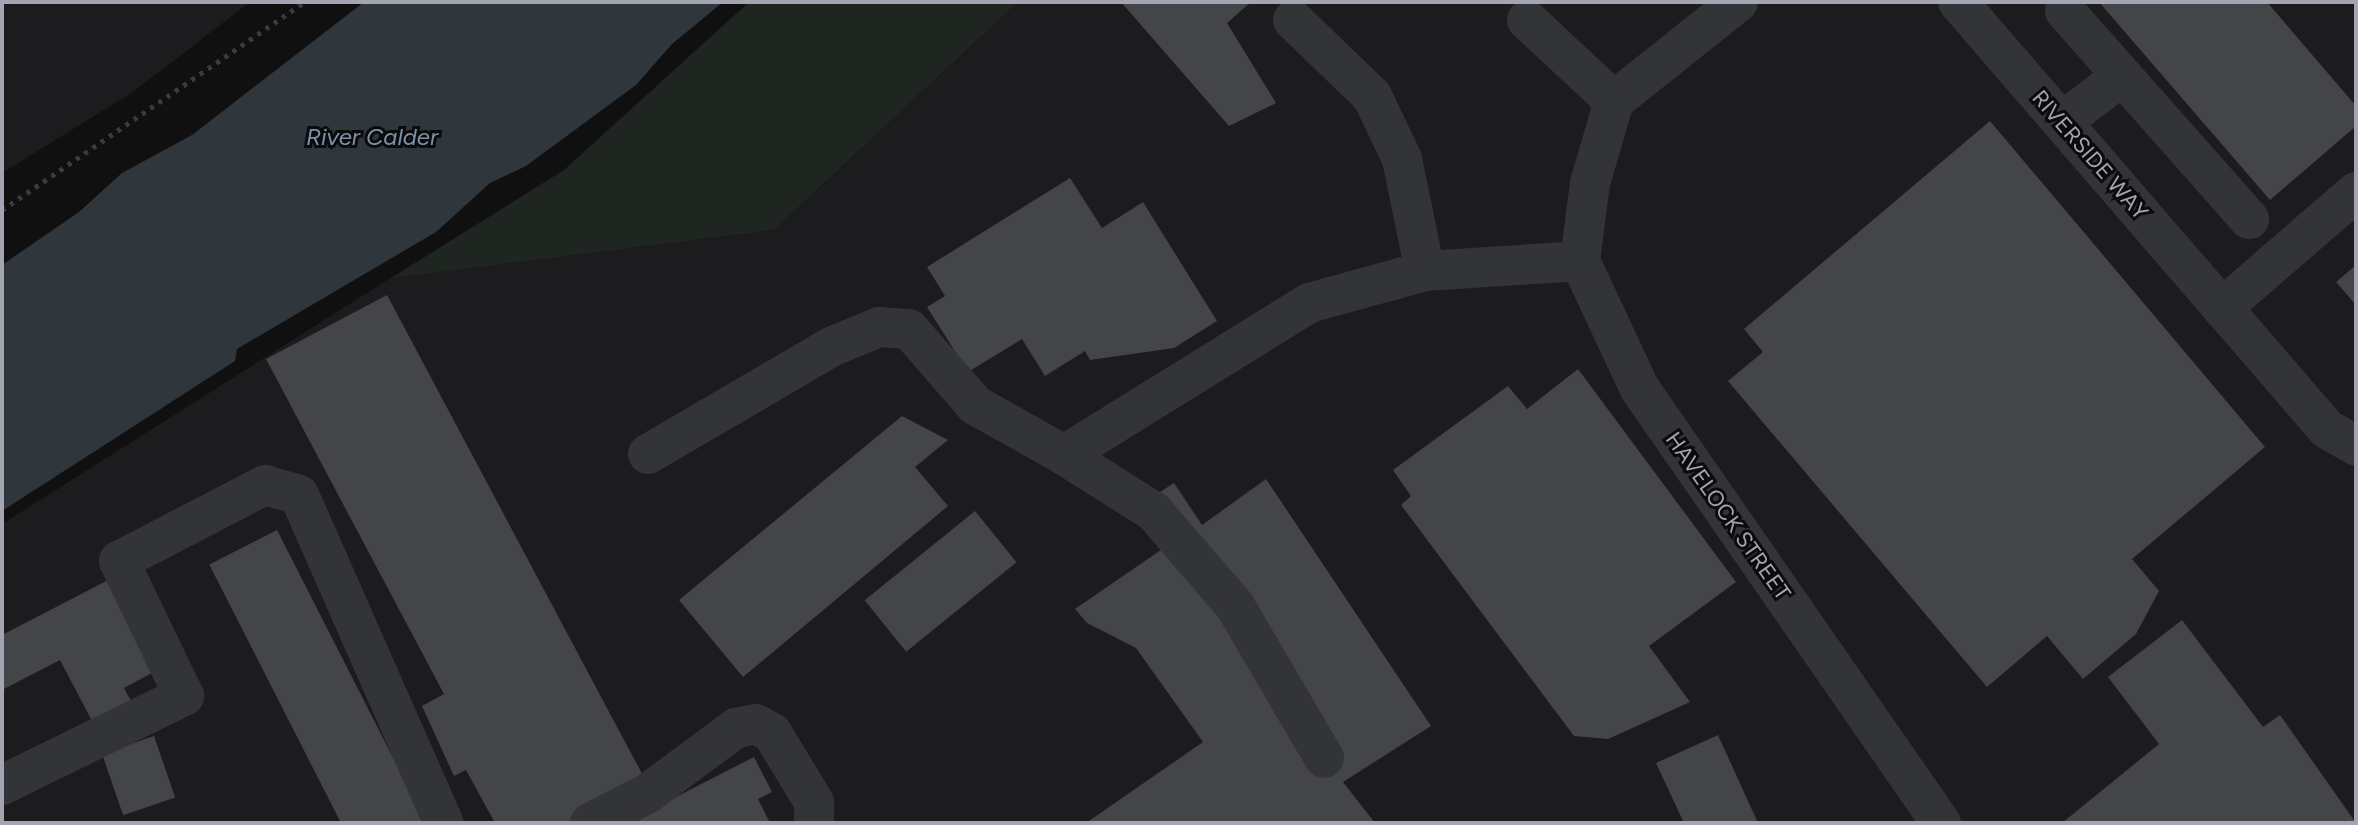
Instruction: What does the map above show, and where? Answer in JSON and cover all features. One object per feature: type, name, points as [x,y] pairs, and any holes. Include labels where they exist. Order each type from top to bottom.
[{"type":"street","points":[[1064,455],[1309,303],[1425,271],[1580,261],[1590,183],[1614,101],[1738,2]]},
{"type":"street","name":"RIVERSIDE WAY","points":[[1958,2],[2327,429],[2356,446]]},
{"type":"street","points":[[2065,11],[2249,219]]},
{"type":"street","points":[[1293,20],[1372,96],[1402,159],[1425,271]]},
{"type":"street","points":[[1527,20],[1614,101]]},
{"type":"street","points":[[2062,122],[2122,76]]},
{"type":"street","points":[[2222,308],[2356,192]]},
{"type":"street","name":"HAVELOCK STREET","points":[[1580,261],[1640,389],[1941,823]]},
{"type":"street","points":[[648,454],[833,346],[879,327],[909,329],[975,405],[1064,455],[1154,512],[1235,606],[1324,758]]},
{"type":"street","points":[[2,785],[184,696],[119,561],[265,485],[299,495],[444,823]]},
{"type":"street","points":[[590,823],[647,794],[736,728],[756,724],[772,733],[814,802],[814,823]]},
{"type":"path","points":[[2,210],[305,2]]},
{"type":"shaded area","points":[[2,2],[250,2],[133,92],[2,173]]},
{"type":"shaded area","points":[[749,2],[1018,2],[774,230],[391,278],[564,170]]},
{"type":"shaded area","points":[[1018,2],[2356,2],[2356,823],[2,823],[2,524],[392,277],[774,230]]},
{"type":"water","name":"River Calder","points":[[364,2],[723,2],[672,44],[636,85],[526,166],[490,183],[436,232],[237,349],[235,361],[2,511],[2,265],[79,212],[122,173],[192,135]]},
{"type":"building","points":[[1121,2],[1251,2],[1227,23],[1276,103],[1229,126]]},
{"type":"building","points":[[2099,2],[2267,2],[2356,106],[2356,126],[2270,200]]},
{"type":"building","points":[[1990,121],[2265,447],[2132,559],[2159,591],[2136,634],[2083,679],[2047,636],[1987,687],[1728,381],[1763,352],[1744,329]]},
{"type":"building","points":[[1070,178],[1102,228],[1143,202],[1217,321],[1174,348],[1090,360],[1085,351],[1045,376],[1022,339],[968,372],[927,307],[945,296],[927,267]]},
{"type":"building","points":[[2356,265],[2356,305],[2336,282]]},
{"type":"building","points":[[387,295],[648,785],[576,823],[495,823],[466,770],[454,776],[422,706],[444,694],[266,359]]},
{"type":"building","points":[[1578,369],[1736,582],[1649,646],[1690,702],[1608,739],[1574,736],[1401,505],[1411,496],[1393,470],[1508,386],[1527,409]]},
{"type":"building","points":[[902,416],[948,440],[915,467],[948,506],[743,677],[679,600]]},
{"type":"building","points":[[1266,479],[1431,726],[1343,782],[1375,823],[1086,823],[1203,742],[1136,648],[1087,623],[1075,609],[1171,543],[1143,503],[1174,483],[1202,525]]},
{"type":"building","points":[[975,511],[1017,562],[906,652],[865,600]]},
{"type":"building","points":[[277,530],[426,823],[341,823],[209,565]]},
{"type":"building","points":[[114,577],[161,668],[124,688],[132,703],[93,723],[60,660],[2,690],[2,635]]},
{"type":"building","points":[[2182,620],[2263,727],[2280,715],[2356,823],[2062,823],[2159,744],[2108,677]]},
{"type":"building","points":[[1718,735],[1758,823],[1684,823],[1656,763]]},
{"type":"building","points":[[154,736],[175,797],[123,815],[102,754]]},
{"type":"building","points":[[754,757],[772,792],[758,799],[770,823],[625,823]]}]
